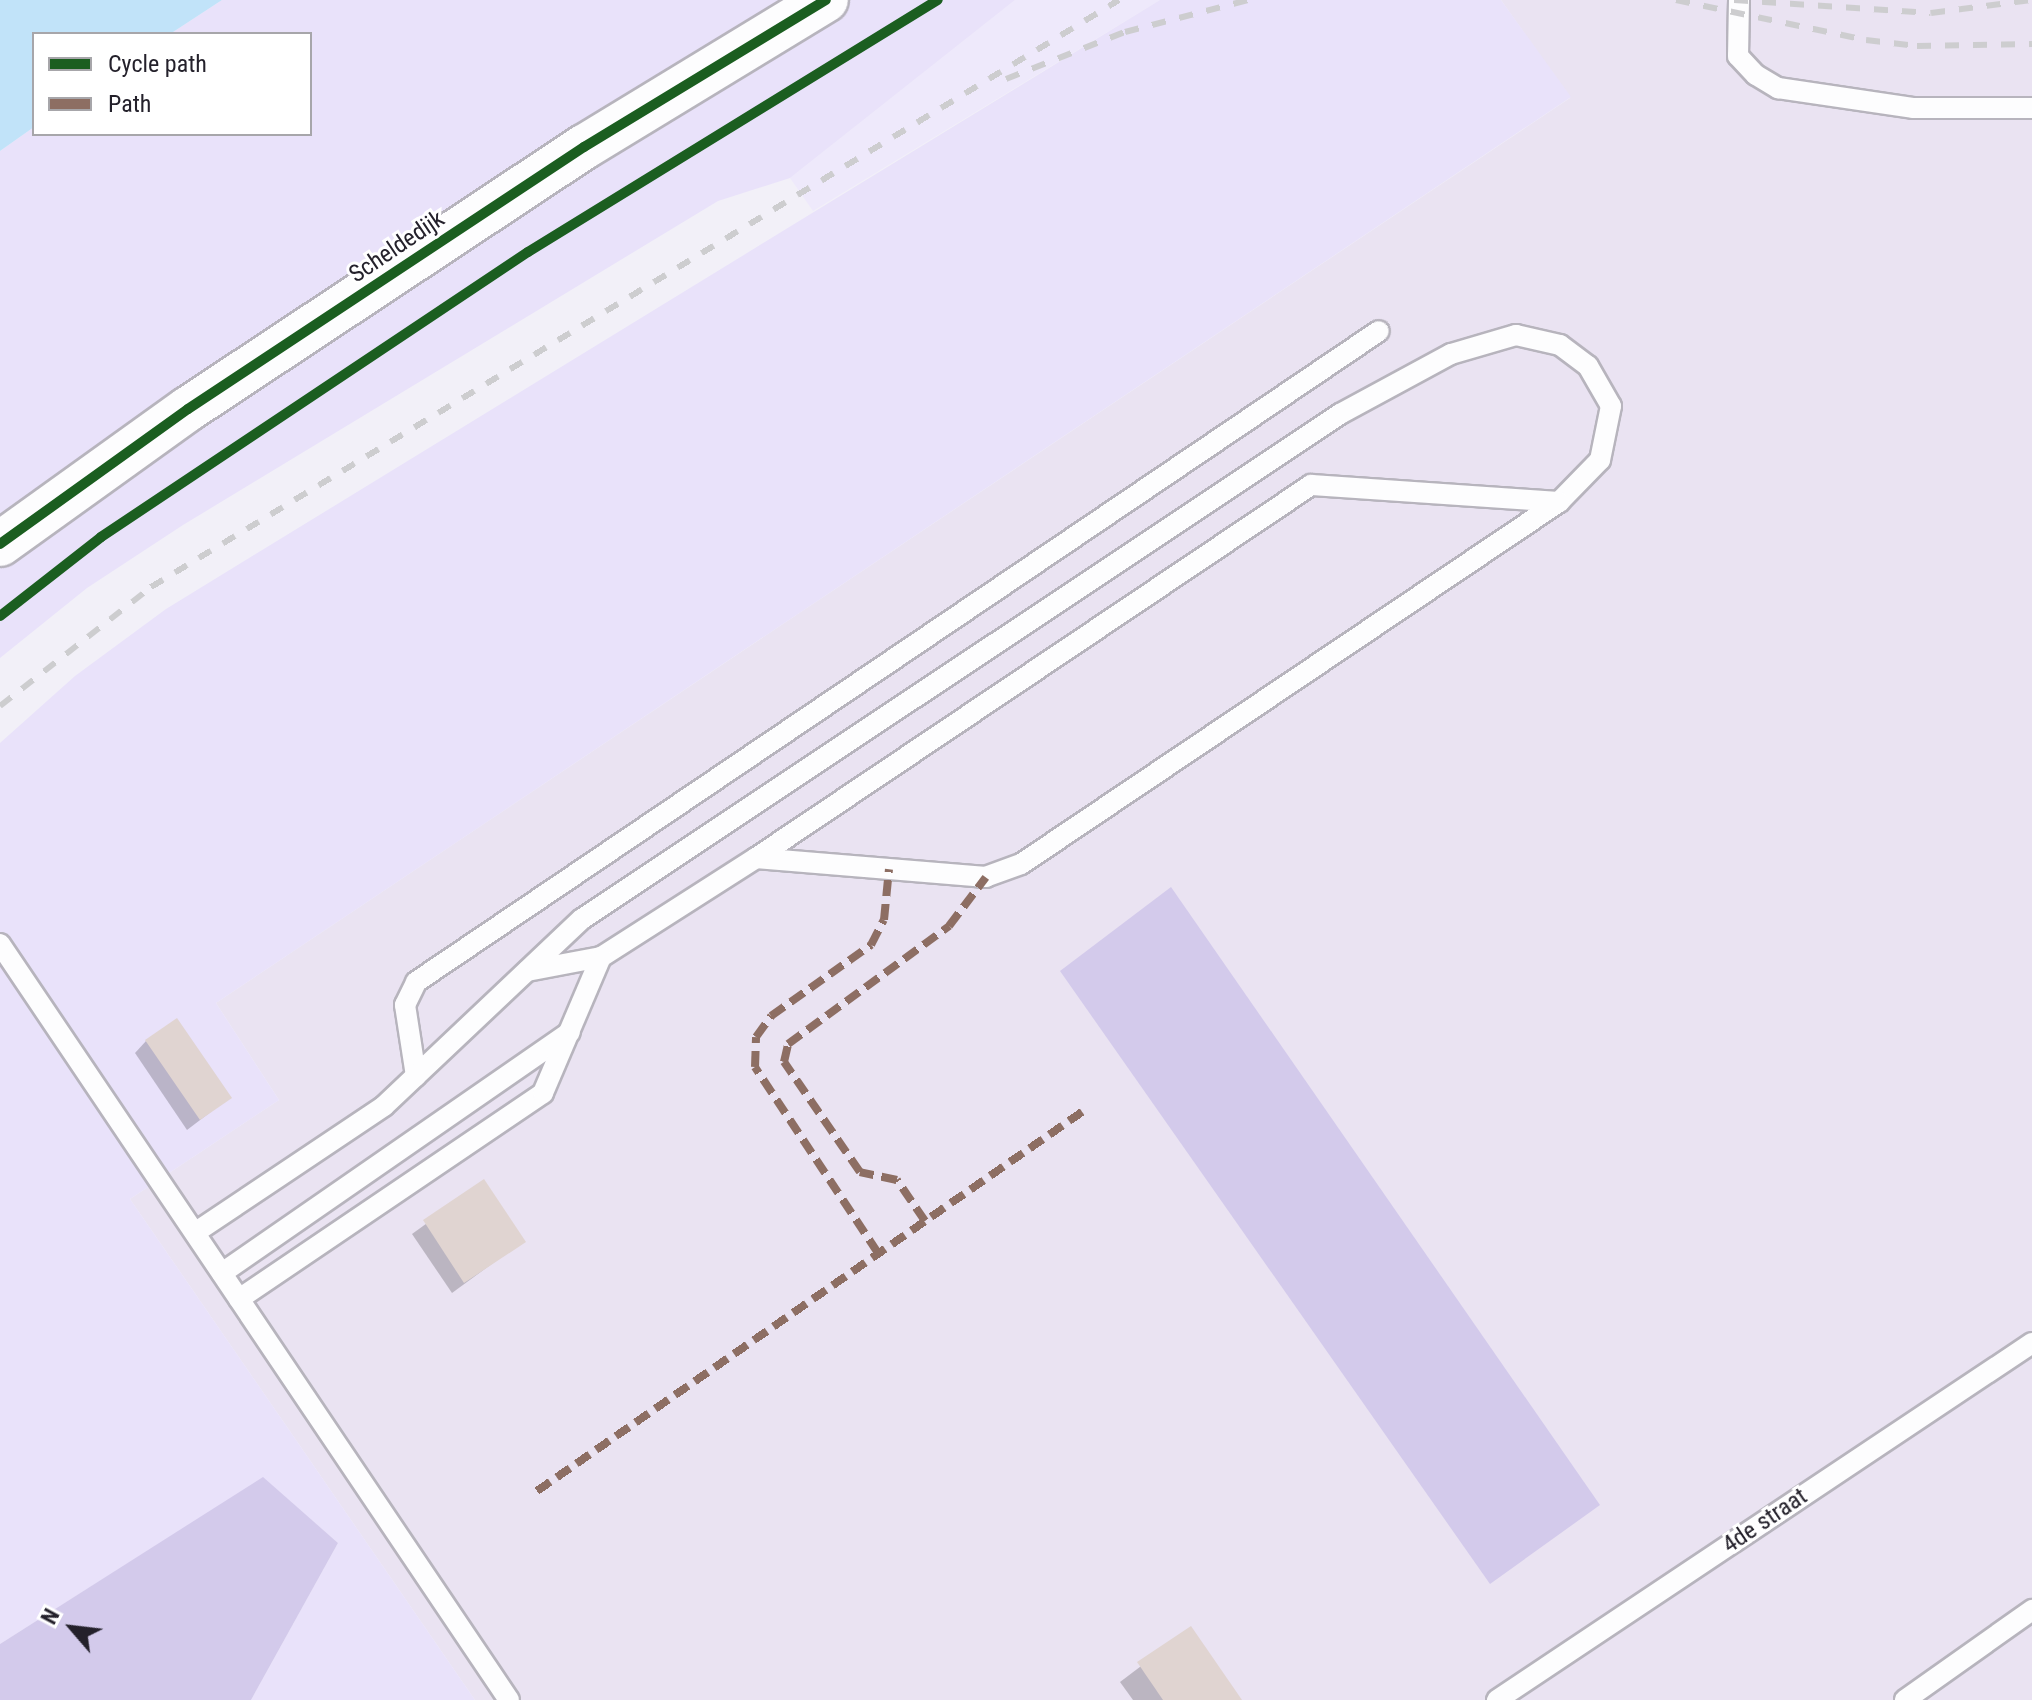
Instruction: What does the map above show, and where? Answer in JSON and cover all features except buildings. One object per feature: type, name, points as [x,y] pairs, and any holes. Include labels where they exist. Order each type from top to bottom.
[{"type":"street","name":"Scheldedijk","points":[[0,544],[188,409],[584,147],[826,0]]},
{"type":"lane","points":[[1739,0],[1738,56],[1756,75],[1778,88],[1913,108],[2032,108]]},
{"type":"lane","points":[[416,1076],[405,1005],[416,982],[1379,331]]},
{"type":"lane","points":[[196,1232],[384,1106],[595,910],[1340,414],[1451,354],[1516,335],[1560,345],[1588,366],[1611,406],[1600,460],[1559,502],[1021,864],[986,877],[756,858]]},
{"type":"lane","points":[[527,971],[601,957],[756,858],[1311,485],[1559,502]]},
{"type":"lane","points":[[0,944],[509,1700]]},
{"type":"lane","points":[[239,1299],[543,1093],[601,957]]},
{"type":"lane","points":[[222,1273],[570,1032]]},
{"type":"lane","name":"4de straat","points":[[1497,1700],[2032,1343]]},
{"type":"lane","points":[[1905,1700],[2032,1610]]},
{"type":"shaded area","points":[[222,0],[1015,0],[790,178],[718,201],[183,525],[87,588],[0,658],[0,151],[32,128],[32,136],[312,136],[312,32],[173,32]]},
{"type":"shaded area","points":[[1015,0],[1160,0],[813,211],[790,178]]},
{"type":"shaded area","points":[[1160,0],[1501,0],[1571,97],[216,1003],[279,1100],[130,1199],[475,1700],[251,1700],[338,1543],[263,1478],[0,1644],[0,743],[75,676],[166,609]]},
{"type":"shaded area","points":[[1501,0],[2032,0],[2032,1700],[475,1700],[130,1199],[279,1100],[216,1003],[1570,98]]},
{"type":"shaded area","points":[[1171,887],[1600,1505],[1490,1584],[1060,971]]},
{"type":"shaded area","points":[[263,1477],[338,1543],[251,1700],[0,1700],[0,1644]]},
{"type":"water","points":[[0,0],[222,0],[173,32],[32,32],[32,128],[0,151]]},
{"type":"railway","points":[[0,706],[151,587],[1119,0]]},
{"type":"railway","points":[[1006,79],[1125,32],[1248,0]]},
{"type":"railway","points":[[1676,0],[1866,40],[1917,46],[2032,44]]},
{"type":"railway","points":[[1734,0],[1931,13],[2031,0]]},
{"type":"marked path","points":[[878,1253],[755,1067],[756,1037],[771,1016],[871,945],[884,920],[889,869]]},
{"type":"marked path","points":[[925,1221],[897,1180],[860,1172],[784,1062],[788,1044],[949,926],[986,877]]},
{"type":"marked path","points":[[537,1491],[1089,1107]]},
{"type":"cycle path","points":[[0,544],[188,409],[584,147],[826,0]]},
{"type":"cycle path","points":[[0,616],[101,537],[528,252],[938,0]]}]
